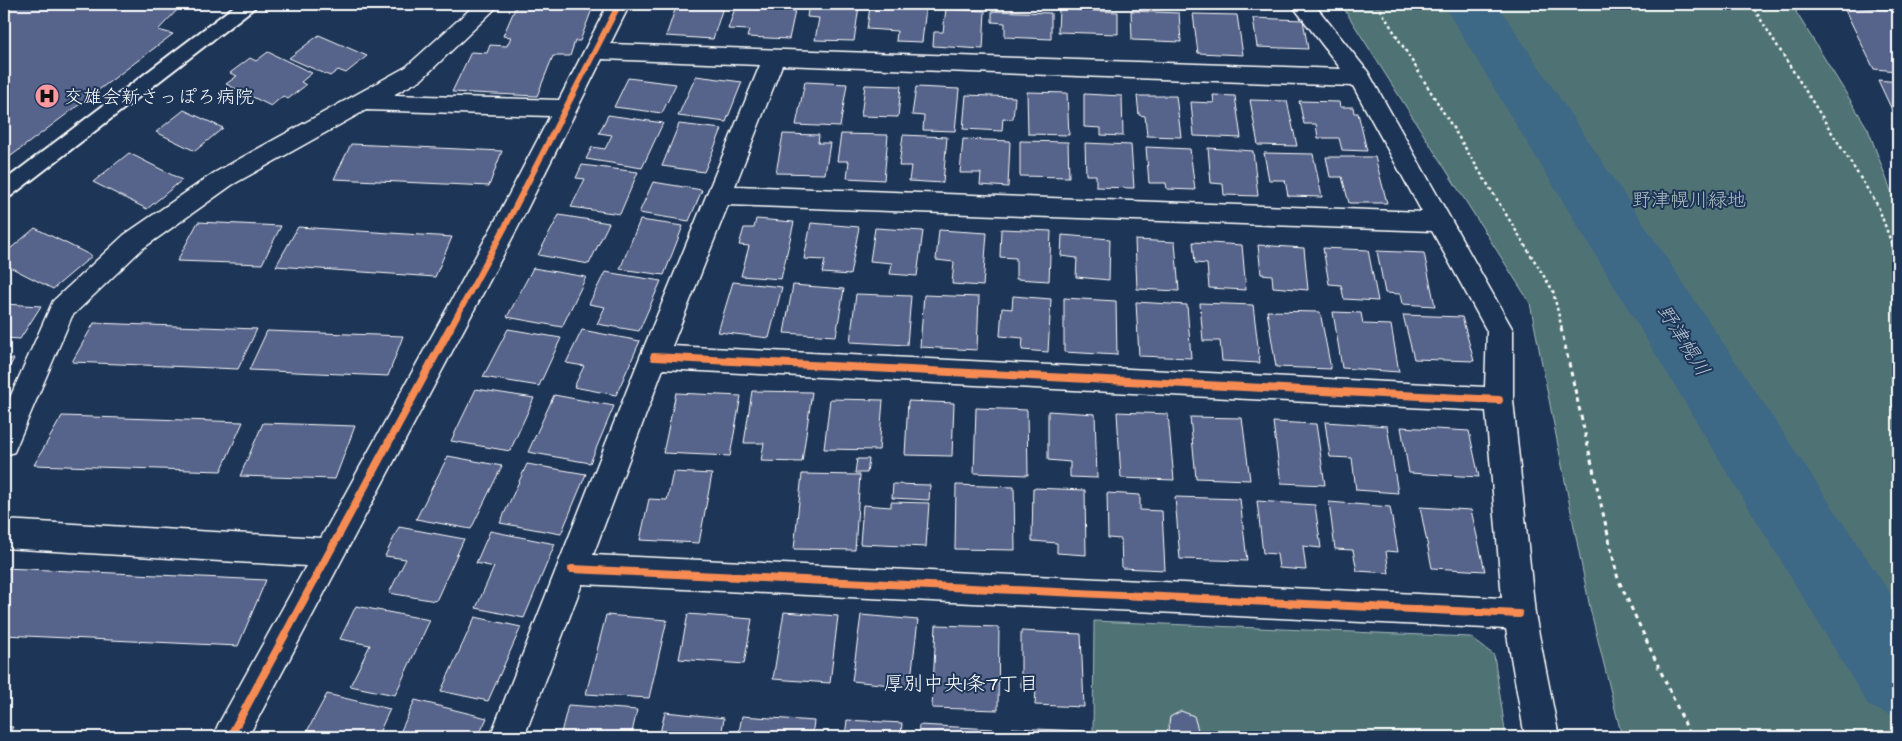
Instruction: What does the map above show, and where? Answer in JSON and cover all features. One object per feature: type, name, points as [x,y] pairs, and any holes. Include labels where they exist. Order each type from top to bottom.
[{"type":"street","points":[[4,443],[62,309],[133,242],[223,179],[414,73],[489,4]]},
{"type":"street","points":[[230,737],[327,553],[505,227],[594,51],[620,4]]},
{"type":"street","points":[[1303,4],[1360,78],[1500,330],[1500,400],[1519,614],[1542,737]]},
{"type":"street","points":[[594,51],[1360,78]]},
{"type":"street","points":[[507,737],[654,357],[775,56]]},
{"type":"street","points":[[364,102],[565,108]]},
{"type":"street","points":[[720,195],[1440,222]]},
{"type":"street","points":[[654,357],[1500,400]]},
{"type":"street","points":[[4,534],[327,553]]},
{"type":"street","points":[[572,569],[1519,614]]},
{"type":"lane","points":[[4,191],[248,4]]},
{"type":"path","points":[[1377,4],[1552,291],[1618,579],[1691,737]]},
{"type":"path","points":[[1751,4],[1878,206],[1898,261]]},
{"type":"green space","name":"野津幌川緑地","points":[[1341,4],[1799,4],[1796,12],[1868,129],[1898,210],[1898,737],[1622,737],[1590,608],[1530,303]]},
{"type":"green space","points":[[1094,621],[1470,637],[1494,655],[1506,737],[1093,737]]},
{"type":"building","name":"交雄会新さっぽろ病院","points":[[4,4],[182,5],[158,30],[173,34],[7,159],[4,158]]},
{"type":"building","points":[[517,4],[594,4],[580,41],[575,41],[570,56],[553,56],[537,96],[452,92],[471,52],[487,53],[490,45],[507,46],[511,37],[503,36]]},
{"type":"building","points":[[677,4],[724,4],[713,39],[666,36]]},
{"type":"building","points":[[809,4],[859,6],[854,41],[815,40],[819,18],[807,17]]},
{"type":"building","points":[[870,6],[926,8],[922,42],[896,41],[897,31],[867,29]]},
{"type":"building","points":[[1843,6],[1894,10],[1898,17],[1898,33],[1896,32],[1898,37],[1898,71],[1874,69]]},
{"type":"building","points":[[735,8],[795,11],[789,39],[747,37],[749,30],[728,29]]},
{"type":"building","points":[[946,9],[985,11],[983,49],[933,46],[934,32],[943,32]]},
{"type":"building","points":[[1059,9],[1118,12],[1118,34],[1058,32]]},
{"type":"building","points":[[992,11],[1051,13],[1051,39],[1005,37],[1005,23],[992,22]]},
{"type":"building","points":[[1131,11],[1179,13],[1181,42],[1132,40]]},
{"type":"building","points":[[1193,14],[1237,15],[1243,55],[1198,53]]},
{"type":"building","points":[[1253,18],[1303,20],[1308,49],[1257,47]]},
{"type":"building","points":[[319,35],[367,56],[346,73],[338,70],[330,76],[289,58]]},
{"type":"building","points":[[268,52],[312,73],[301,82],[306,85],[288,99],[283,96],[271,106],[226,84],[237,76],[230,73],[250,58],[256,61]]},
{"type":"building","points":[[696,76],[742,82],[726,122],[678,116]]},
{"type":"building","points":[[628,78],[676,84],[662,113],[614,107]]},
{"type":"building","points":[[1878,80],[1898,82],[1898,112],[1893,112]]},
{"type":"building","points":[[805,82],[847,84],[840,127],[796,125]]},
{"type":"building","points":[[865,85],[901,86],[898,117],[861,116]]},
{"type":"building","points":[[916,87],[959,89],[955,131],[923,130],[924,116],[912,115]]},
{"type":"building","points":[[1027,92],[1067,93],[1069,135],[1028,134]]},
{"type":"building","points":[[1084,94],[1122,96],[1123,136],[1101,135],[1101,128],[1084,127]]},
{"type":"building","points":[[966,95],[1015,97],[1013,119],[1003,118],[1002,131],[963,129]]},
{"type":"building","points":[[1213,95],[1235,96],[1241,138],[1194,136],[1191,102],[1214,103]]},
{"type":"building","points":[[1137,96],[1176,96],[1181,137],[1147,136],[1145,116],[1139,115]]},
{"type":"building","points":[[1250,100],[1287,101],[1297,146],[1258,145]]},
{"type":"building","points":[[1299,101],[1339,102],[1340,107],[1353,107],[1354,113],[1358,113],[1367,151],[1342,150],[1339,138],[1318,138],[1316,124],[1304,124]]},
{"type":"building","points":[[184,110],[223,128],[195,151],[156,132]]},
{"type":"building","points":[[608,115],[663,123],[642,168],[586,159],[592,147],[605,149],[612,135],[599,133]]},
{"type":"building","points":[[679,124],[722,129],[704,172],[662,166]]},
{"type":"building","points":[[783,134],[819,135],[818,143],[830,143],[825,174],[776,173]]},
{"type":"building","points":[[841,134],[888,135],[884,180],[847,178],[849,161],[837,161]]},
{"type":"building","points":[[903,135],[947,137],[943,183],[909,181],[911,166],[899,166]]},
{"type":"building","points":[[963,139],[1010,141],[1008,187],[980,185],[981,173],[960,173]]},
{"type":"building","points":[[1020,141],[1068,142],[1069,177],[1020,176]]},
{"type":"building","points":[[1085,143],[1131,145],[1134,188],[1096,187],[1096,175],[1086,175]]},
{"type":"building","points":[[351,144],[502,151],[489,186],[334,179]]},
{"type":"building","points":[[1146,147],[1190,149],[1195,190],[1167,189],[1166,183],[1149,183]]},
{"type":"building","points":[[1208,148],[1253,151],[1258,196],[1224,195],[1223,184],[1211,183]]},
{"type":"building","points":[[129,153],[182,180],[147,209],[93,182]]},
{"type":"building","points":[[1264,153],[1313,154],[1322,197],[1288,196],[1285,180],[1269,180]]},
{"type":"building","points":[[1326,157],[1375,157],[1387,203],[1349,203],[1342,177],[1330,177]]},
{"type":"building","points":[[582,165],[638,172],[620,214],[571,207],[585,179],[576,178]]},
{"type":"building","points":[[653,182],[702,190],[689,221],[639,213]]},
{"type":"building","points":[[559,215],[609,223],[589,264],[538,255]]},
{"type":"building","points":[[756,219],[794,222],[781,279],[741,276],[749,246],[739,245],[744,228],[754,228]]},
{"type":"building","points":[[640,220],[683,226],[664,275],[620,269]]},
{"type":"building","points":[[198,222],[281,226],[262,264],[177,261]]},
{"type":"building","points":[[811,223],[859,227],[850,275],[822,273],[825,260],[804,259]]},
{"type":"building","points":[[298,227],[452,237],[435,277],[276,266]]},
{"type":"building","points":[[35,228],[92,256],[53,289],[4,264],[4,254]]},
{"type":"building","points":[[875,228],[923,231],[917,276],[890,274],[892,263],[870,261]]},
{"type":"building","points":[[1001,229],[1051,231],[1049,281],[1016,279],[1016,258],[1000,257]]},
{"type":"building","points":[[939,230],[987,233],[983,286],[952,284],[954,262],[936,260]]},
{"type":"building","points":[[1062,235],[1110,239],[1109,280],[1076,277],[1077,258],[1061,256]]},
{"type":"building","points":[[1135,240],[1175,242],[1179,291],[1137,289]]},
{"type":"building","points":[[1193,242],[1242,245],[1246,290],[1209,288],[1207,264],[1195,263]]},
{"type":"building","points":[[1258,245],[1304,248],[1308,290],[1273,287],[1272,275],[1261,274]]},
{"type":"building","points":[[1323,248],[1368,250],[1378,301],[1344,299],[1341,285],[1329,284]]},
{"type":"building","points":[[1377,251],[1424,253],[1435,306],[1402,304],[1400,294],[1385,293]]},
{"type":"building","points":[[533,268],[586,277],[562,327],[507,317]]},
{"type":"building","points":[[605,272],[661,281],[639,331],[597,324],[605,307],[589,304]]},
{"type":"building","points":[[733,282],[782,287],[769,338],[718,332]]},
{"type":"building","points":[[793,285],[844,289],[836,336],[784,333]]},
{"type":"building","points":[[856,294],[911,296],[907,345],[850,342]]},
{"type":"building","points":[[924,295],[979,297],[977,350],[920,347]]},
{"type":"building","points":[[1013,296],[1051,299],[1048,352],[1022,350],[1023,338],[1000,336],[1002,308],[1012,309]]},
{"type":"building","points":[[1064,298],[1116,301],[1117,355],[1064,352]]},
{"type":"building","points":[[1136,302],[1187,305],[1191,358],[1139,356]]},
{"type":"building","points":[[1200,303],[1253,305],[1260,363],[1222,361],[1220,341],[1203,341]]},
{"type":"building","points":[[4,304],[41,306],[20,339],[4,338]]},
{"type":"building","points":[[1267,311],[1320,312],[1331,369],[1276,367]]},
{"type":"building","points":[[1333,312],[1361,313],[1363,324],[1391,325],[1399,372],[1342,368]]},
{"type":"building","points":[[1403,315],[1462,317],[1474,361],[1414,359]]},
{"type":"building","points":[[94,323],[257,329],[238,369],[72,362]]},
{"type":"building","points":[[508,329],[561,338],[539,386],[483,377]]},
{"type":"building","points":[[582,330],[640,341],[616,395],[574,387],[584,366],[566,363]]},
{"type":"building","points":[[267,331],[403,336],[388,376],[249,370]]},
{"type":"building","points":[[4,359],[14,359],[4,376]]},
{"type":"building","points":[[476,389],[534,398],[510,451],[451,441]]},
{"type":"building","points":[[752,391],[812,392],[802,462],[761,461],[764,443],[744,443]]},
{"type":"building","points":[[676,393],[741,396],[730,456],[663,453]]},
{"type":"building","points":[[554,395],[614,406],[590,463],[528,452]]},
{"type":"building","points":[[830,399],[883,400],[879,450],[824,449]]},
{"type":"building","points":[[908,401],[954,403],[952,456],[905,455]]},
{"type":"building","points":[[976,408],[1027,410],[1028,475],[974,473]]},
{"type":"building","points":[[1048,411],[1095,414],[1097,478],[1070,477],[1070,462],[1048,460]]},
{"type":"building","points":[[1117,412],[1168,414],[1174,480],[1121,478]]},
{"type":"building","points":[[62,416],[243,422],[221,471],[34,465]]},
{"type":"building","points":[[1190,417],[1242,418],[1250,480],[1196,478]]},
{"type":"building","points":[[1273,422],[1316,424],[1325,485],[1281,483]]},
{"type":"building","points":[[1325,422],[1387,426],[1398,493],[1356,490],[1352,458],[1330,457]]},
{"type":"building","points":[[263,423],[355,426],[335,479],[240,476]]},
{"type":"building","points":[[1401,427],[1469,431],[1479,477],[1409,473]]},
{"type":"building","points":[[448,456],[502,466],[471,529],[416,519]]},
{"type":"building","points":[[857,459],[869,459],[867,473],[855,473]]},
{"type":"building","points":[[527,464],[586,474],[561,534],[500,523]]},
{"type":"building","points":[[673,472],[712,474],[699,543],[640,540],[649,499],[667,500]]},
{"type":"building","points":[[802,474],[860,475],[855,550],[794,549]]},
{"type":"building","points":[[893,484],[930,485],[929,500],[892,498]]},
{"type":"building","points":[[956,485],[1014,487],[1015,550],[955,549]]},
{"type":"building","points":[[1033,488],[1085,490],[1086,555],[1057,553],[1057,543],[1032,541]]},
{"type":"building","points":[[1107,493],[1140,495],[1140,510],[1162,511],[1165,570],[1122,568],[1121,539],[1108,538]]},
{"type":"building","points":[[1175,497],[1240,499],[1247,561],[1180,559]]},
{"type":"building","points":[[1257,501],[1315,505],[1321,548],[1303,546],[1306,570],[1279,568],[1277,554],[1263,553]]},
{"type":"building","points":[[891,502],[929,503],[926,547],[860,544],[863,505],[891,507]]},
{"type":"building","points":[[1329,502],[1390,507],[1398,552],[1386,551],[1389,573],[1357,571],[1353,550],[1335,549]]},
{"type":"building","points":[[1420,507],[1471,510],[1485,571],[1432,568]]},
{"type":"building","points":[[399,527],[464,539],[436,601],[389,593],[406,559],[385,556]]},
{"type":"building","points":[[490,531],[555,544],[524,618],[476,608],[494,567],[476,563]]},
{"type":"building","points":[[5,568],[266,580],[238,646],[4,635]]},
{"type":"building","points":[[356,606],[430,620],[395,695],[350,686],[370,645],[340,639]]},
{"type":"building","points":[[784,612],[838,616],[830,683],[773,679]]},
{"type":"building","points":[[688,614],[752,619],[744,664],[679,659]]},
{"type":"building","points":[[606,615],[667,620],[649,698],[586,694]]},
{"type":"building","points":[[861,615],[918,620],[910,687],[852,681]]},
{"type":"building","points":[[475,617],[521,627],[488,701],[441,691]]},
{"type":"building","points":[[936,625],[999,627],[998,710],[932,708]]},
{"type":"building","points":[[1021,631],[1081,634],[1084,707],[1035,705],[1036,688],[1021,687]]},
{"type":"building","points":[[327,694],[390,709],[377,737],[304,737]]},
{"type":"building","points":[[415,700],[487,718],[478,737],[398,737]]},
{"type":"building","points":[[568,705],[637,710],[631,737],[560,737]]},
{"type":"building","points":[[1181,711],[1194,716],[1198,730],[1194,737],[1175,737],[1168,730],[1170,717]]},
{"type":"building","points":[[665,712],[724,718],[721,737],[659,737]]},
{"type":"building","points":[[742,716],[814,721],[812,737],[738,737]]},
{"type":"building","points":[[847,720],[902,723],[901,737],[845,737]]},
{"type":"building","points":[[919,725],[993,729],[993,737],[918,737]]},
{"type":"building","points":[[4,726],[13,727],[8,736],[23,737],[4,737]]},
{"type":"building","points":[[1012,728],[1083,731],[1084,737],[1012,737]]},
{"type":"waterway","name":"野津幌川","points":[[1470,4],[1898,677]]},
{"type":"cycle path","points":[[230,737],[505,227],[619,4]]},
{"type":"cycle path","points":[[654,357],[1499,400]]},
{"type":"cycle path","points":[[572,569],[1519,614]]},
{"type":"place","name":"交雄会新さっぽろ病院","points":[[47,96]]},
{"type":"district","name":"厚別中央1条7丁目","points":[[961,683]]}]
